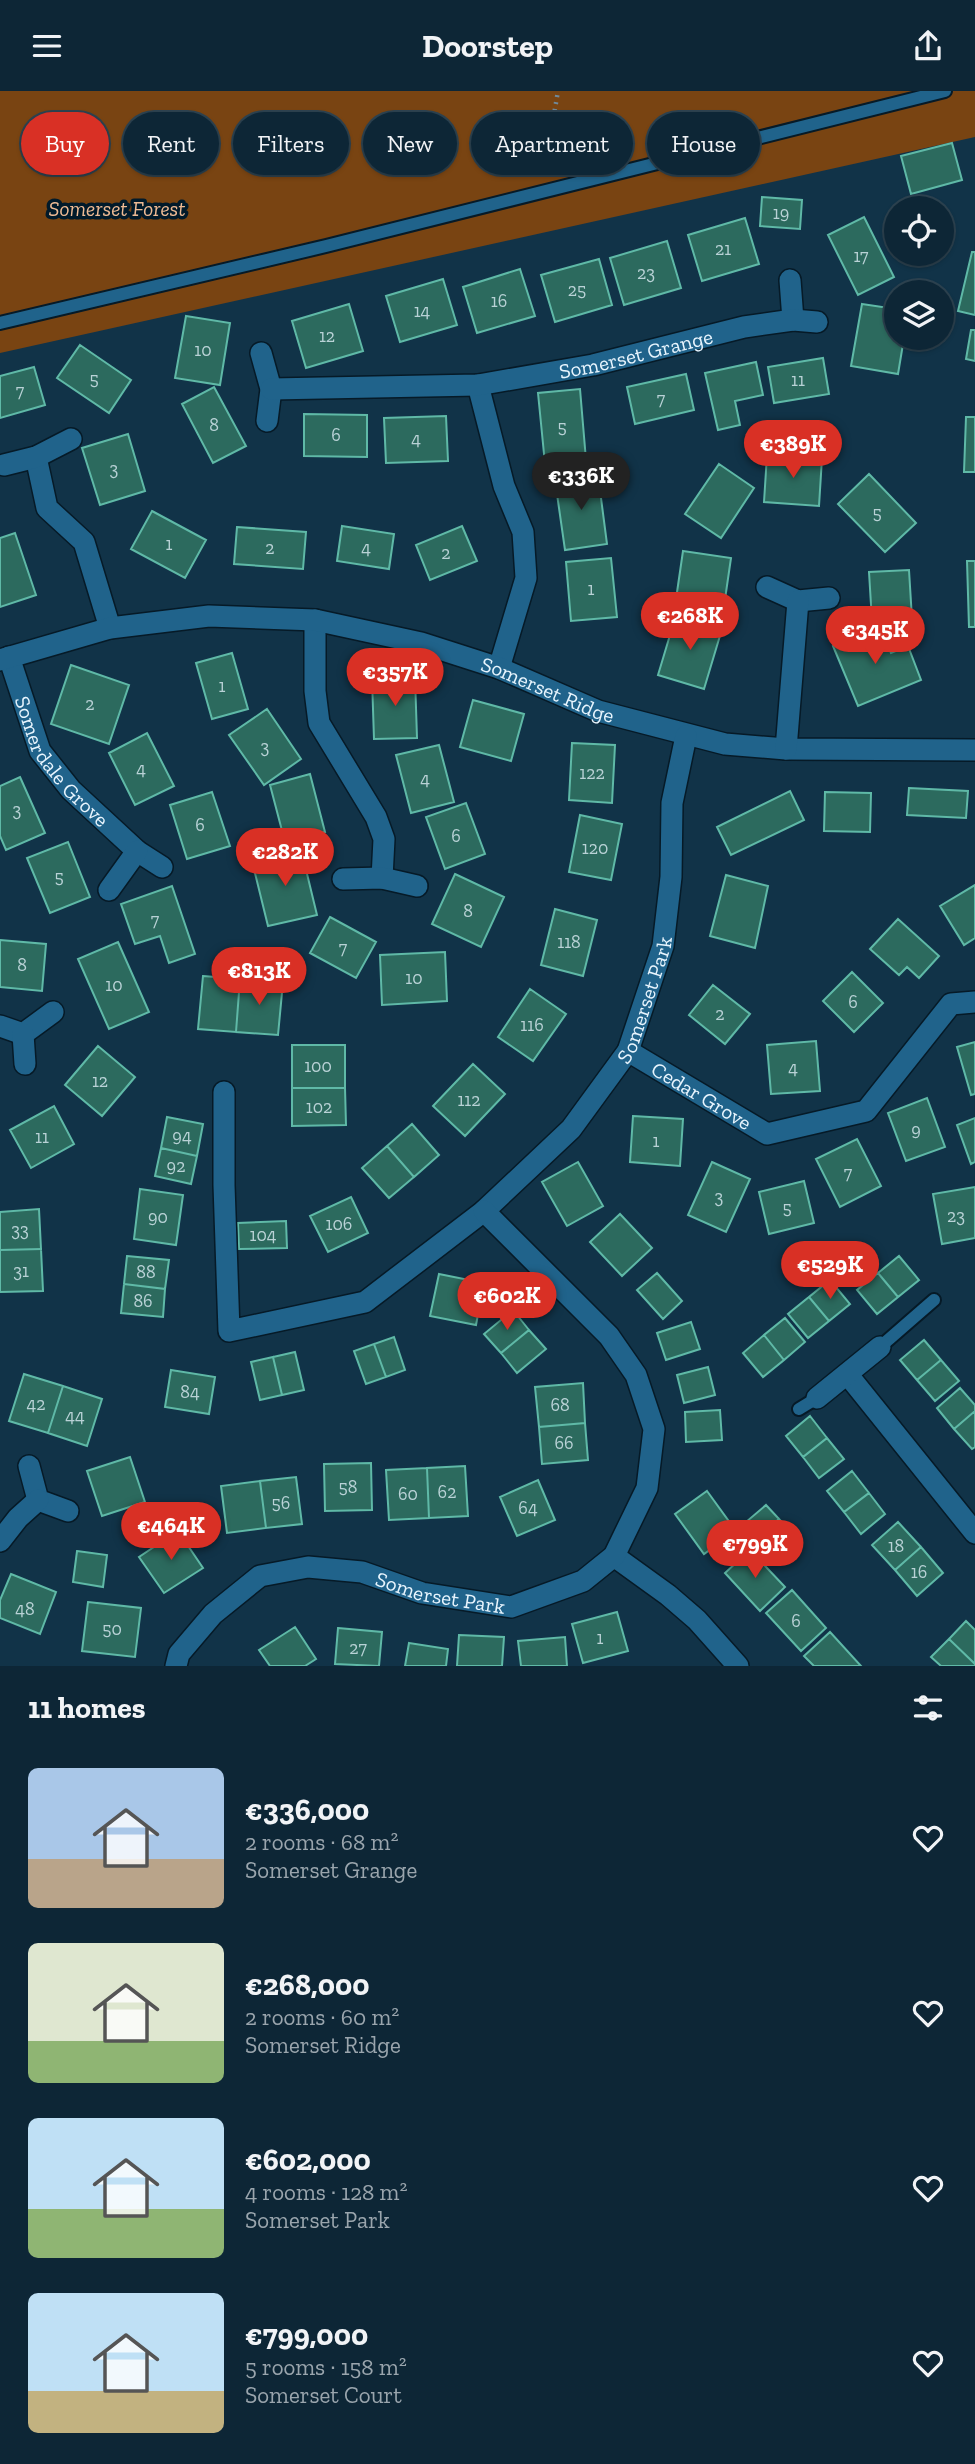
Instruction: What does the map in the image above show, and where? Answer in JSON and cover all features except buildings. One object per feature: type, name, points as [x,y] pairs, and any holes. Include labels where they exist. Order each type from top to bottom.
[{"type":"street","points":[[790,281],[793,320]]},
{"type":"street","name":"Somerset Grange","points":[[271,389],[478,385],[593,365],[744,327],[793,320],[817,322]]},
{"type":"street","points":[[261,353],[271,389],[267,421]]},
{"type":"street","points":[[478,385],[504,486],[523,532],[526,578],[499,668]]},
{"type":"street","points":[[4,465],[36,457],[71,439]]},
{"type":"street","points":[[36,457],[47,508],[84,542],[110,628]]},
{"type":"street","points":[[767,587],[798,601],[829,598]]},
{"type":"street","points":[[786,749],[798,601]]},
{"type":"street","name":"Somerset Ridge","points":[[4,659],[110,628],[209,616],[315,620],[421,643],[499,668],[598,711],[725,744],[786,749],[975,750]]},
{"type":"street","points":[[315,620],[319,723],[376,817],[384,839],[382,878]]},
{"type":"street","name":"Somerdale Grove","points":[[4,659],[40,751],[71,790],[136,851],[162,867]]},
{"type":"street","name":"Somerset Park","points":[[224,1092],[229,1331],[365,1302],[484,1211],[571,1129],[628,1051],[663,946],[671,877],[672,803],[686,736]]},
{"type":"street","points":[[110,890],[136,851]]},
{"type":"street","points":[[343,879],[382,878],[417,886]]},
{"type":"street","name":"Cedar Grove","points":[[628,1051],[767,1134],[866,1111],[951,1003],[975,1002]]},
{"type":"street","points":[[23,1034],[54,1012]]},
{"type":"street","points":[[0,1026],[23,1034]]},
{"type":"street","points":[[23,1034],[25,1064]]},
{"type":"street","name":"Somerset Park","points":[[176,1666],[178,1654],[213,1614],[260,1576],[308,1567],[362,1571],[422,1593],[511,1607],[583,1581],[614,1556],[648,1488],[653,1429],[636,1375],[609,1336],[484,1211]]},
{"type":"street","points":[[808,1404],[880,1347]]},
{"type":"street","points":[[848,1375],[975,1533]]},
{"type":"street","points":[[29,1466],[38,1500]]},
{"type":"street","points":[[38,1500],[68,1511]]},
{"type":"street","points":[[0,1541],[18,1518],[38,1500]]},
{"type":"street","points":[[614,1556],[697,1620],[738,1666]]},
{"type":"lane","points":[[0,323],[326,246],[945,91]]},
{"type":"lane","points":[[880,1347],[934,1300]]},
{"type":"path","points":[[541,193],[558,91]]},
{"type":"green space","name":"Somerset Forest","points":[[0,91],[975,91],[975,137],[0,353]]}]
